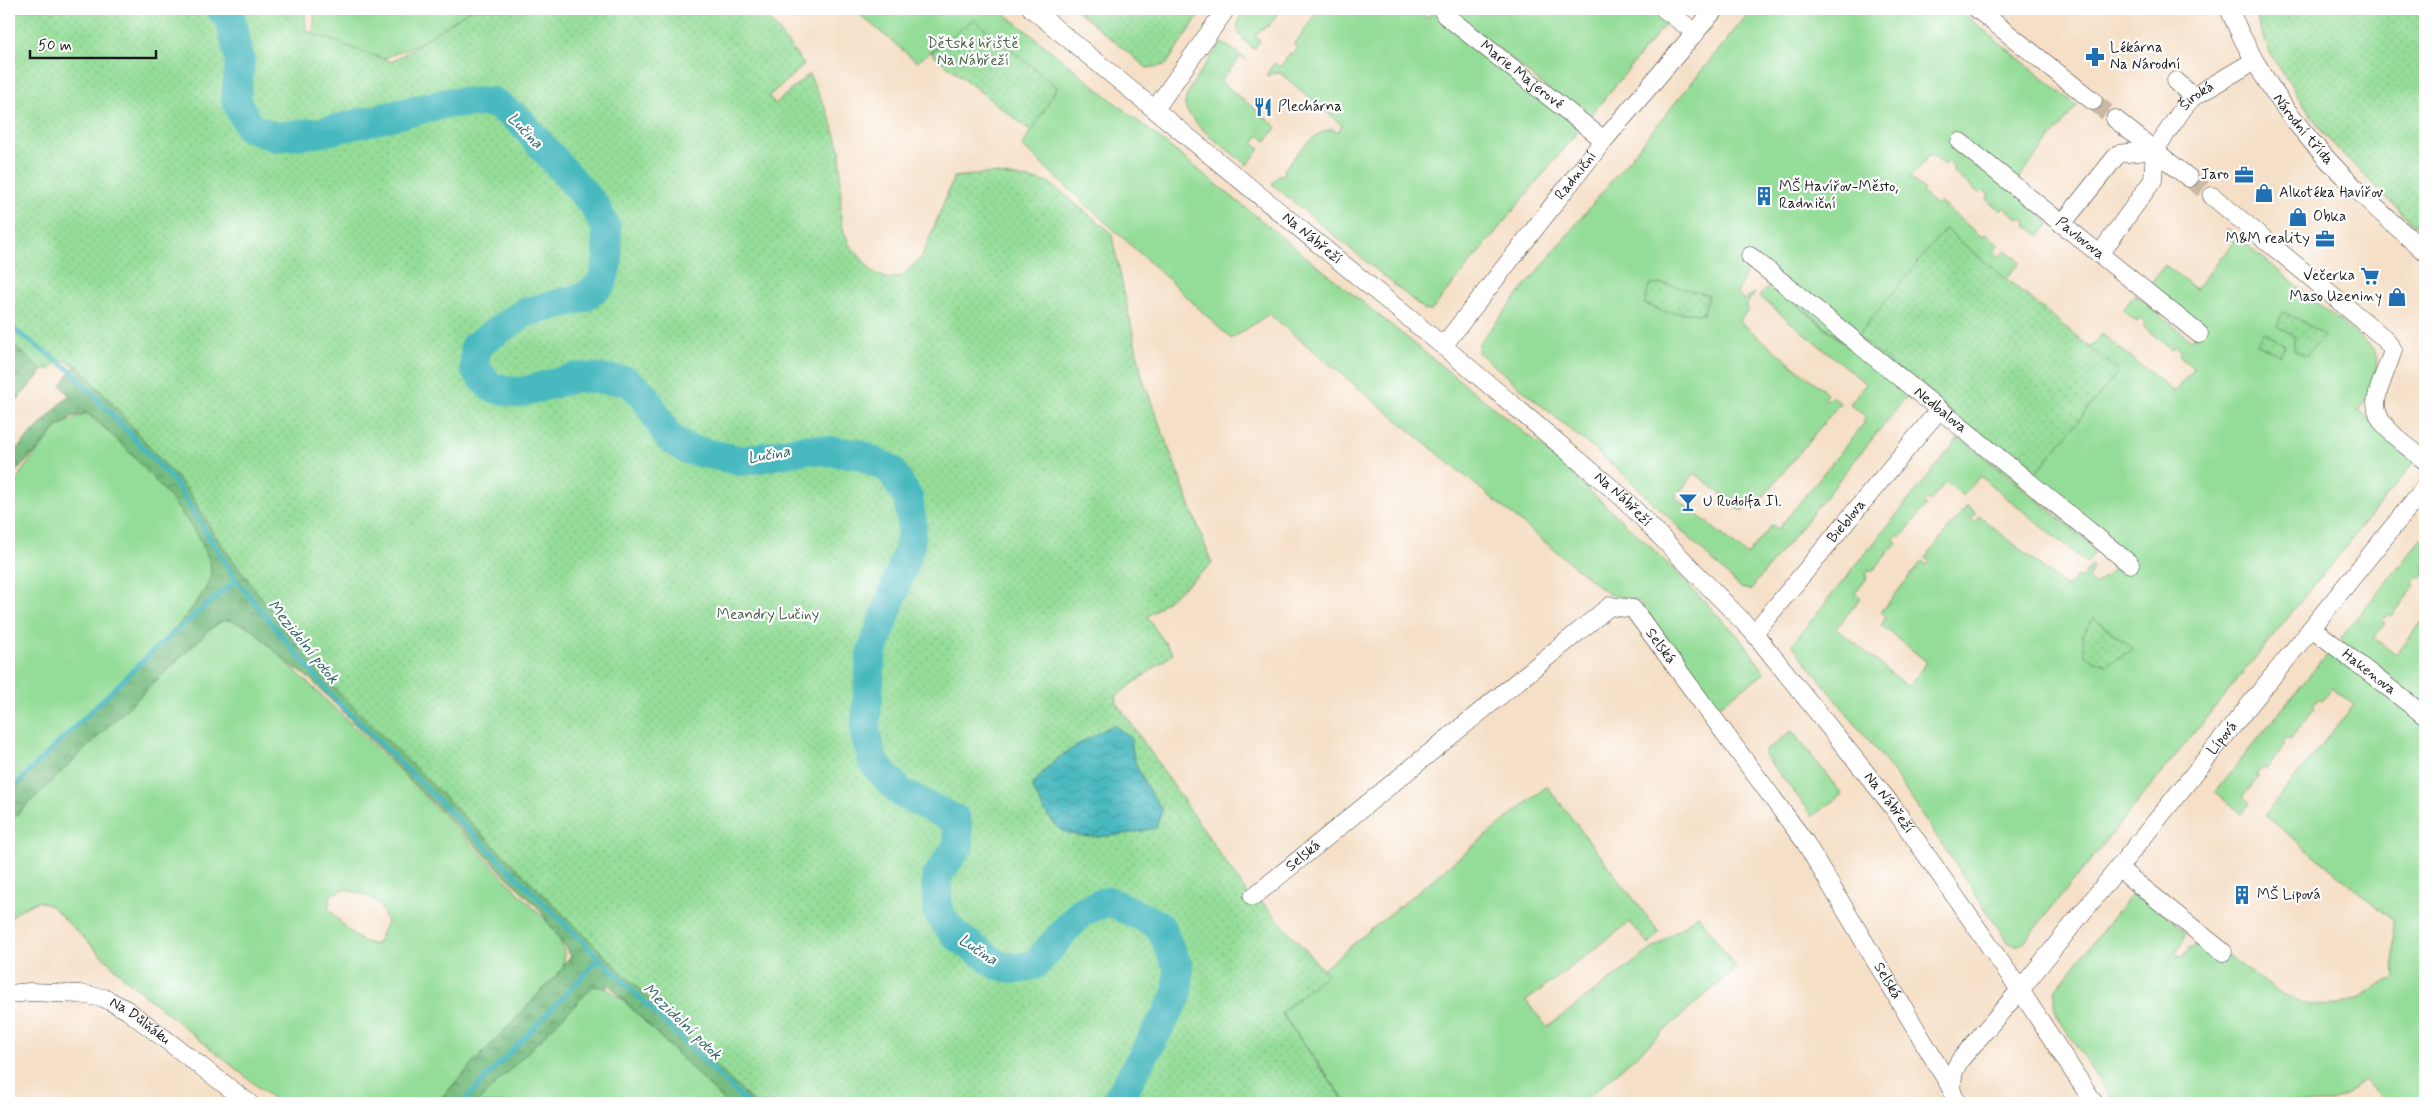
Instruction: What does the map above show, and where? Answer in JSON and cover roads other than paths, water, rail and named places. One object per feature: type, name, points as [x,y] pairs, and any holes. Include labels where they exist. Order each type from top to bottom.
[{"type":"street","name":"Na Nábřeží","points":[[1032,9],[1443,346],[1622,497],[1754,633],[1893,808],[2020,990],[2094,1103]]},
{"type":"street","points":[[1155,109],[1226,9]]},
{"type":"street","name":"Marie Majerové","points":[[1442,9],[1445,14],[1604,140]]},
{"type":"street","points":[[1664,9],[1696,33]]},
{"type":"street","name":"Radniční","points":[[1443,346],[1604,140],[1715,9]]},
{"type":"street","points":[[1977,9],[2093,101]]},
{"type":"street","name":"Národní třída","points":[[2229,9],[2254,61],[2294,121],[2314,147],[2366,199],[2425,252]]},
{"type":"street","name":"Široká","points":[[2155,150],[2194,97],[2254,61]]},
{"type":"street","points":[[2176,81],[2194,97]]},
{"type":"street","points":[[2115,119],[2189,178]]},
{"type":"street","name":"Pavlovova","points":[[1960,142],[2199,334]]},
{"type":"street","points":[[2062,224],[2118,154],[2155,150]]},
{"type":"street","points":[[2100,254],[2153,180],[2155,150]]},
{"type":"street","points":[[2212,196],[2384,338],[2393,350],[2376,401],[2377,412],[2384,425],[2425,461]]},
{"type":"street","name":"Nedbalova","points":[[1750,256],[2130,564]]},
{"type":"street","name":"Bieblova","points":[[1754,633],[1939,410]]},
{"type":"street","name":"Lípová","points":[[2020,990],[2425,487]]},
{"type":"street","name":"Selská","points":[[1253,897],[1610,606],[1634,609],[1804,842],[1954,1096]]},
{"type":"street","name":"Hakenova","points":[[2312,628],[2425,716]]},
{"type":"street","points":[[2118,868],[2223,952]]},
{"type":"street","name":"Selská","points":[[1954,1096],[1954,1071],[1960,1060],[2020,990]]},
{"type":"street","name":"Na Důlňáku","points":[[9,994],[30,992],[80,994],[104,998],[127,1010],[249,1103]]},
{"type":"water","points":[[1113,725],[1132,738],[1132,747],[1137,766],[1146,785],[1162,809],[1156,828],[1110,836],[1073,835],[1064,831],[1053,822],[1041,805],[1032,787],[1057,759]]},
{"type":"waterway","name":"Lučina","points":[[221,9],[230,17],[240,61],[236,100],[249,127],[276,137],[323,132],[447,103],[493,102],[519,120],[594,205],[606,228],[608,259],[602,283],[585,297],[524,313],[475,346],[475,369],[491,387],[518,393],[578,377],[627,381],[644,395],[668,437],[686,449],[742,461],[807,449],[858,454],[890,469],[908,498],[912,524],[910,546],[871,655],[865,733],[874,764],[901,793],[956,820],[959,844],[936,878],[938,912],[954,934],[998,965],[1017,969],[1036,964],[1081,912],[1108,901],[1159,925],[1179,969],[1177,996],[1116,1103]]},
{"type":"waterway","name":"Mezidolní potok","points":[[9,326],[70,370],[174,481],[236,580],[331,695],[747,1103]]},
{"type":"waterway","points":[[9,791],[154,650],[236,580]]},
{"type":"waterway","name":"Mezidolní potok","points":[[462,1103],[599,959]]},
{"type":"tunnel","points":[[2093,101],[2115,119]]},
{"type":"tunnel","points":[[2189,178],[2212,196]]},
{"type":"place","name":"Lékárna Na Národní","points":[[2095,57]]},
{"type":"place","name":"Plechárna","points":[[1263,107]]},
{"type":"place","name":"Jaro","points":[[2244,175]]},
{"type":"place","name":"Alkotéka Havířov","points":[[2264,193]]},
{"type":"place","name":"MŠ Havířov-Město, Radniční","points":[[1764,196]]},
{"type":"place","name":"Obka","points":[[2298,217]]},
{"type":"place","name":"M&M reality","points":[[2325,239]]},
{"type":"place","name":"Večerka","points":[[2370,276]]},
{"type":"place","name":"Maso Uzeniny","points":[[2397,297]]},
{"type":"place","name":"U Rudolfa II.","points":[[1688,502]]},
{"type":"place","name":"MŠ Lipová","points":[[2242,895]]},
{"type":"park label","name":"Dětské hřiště Na Nábřeží","points":[[973,52]]},
{"type":"park label","name":"Meandry Lučiny","points":[[768,615]]}]
